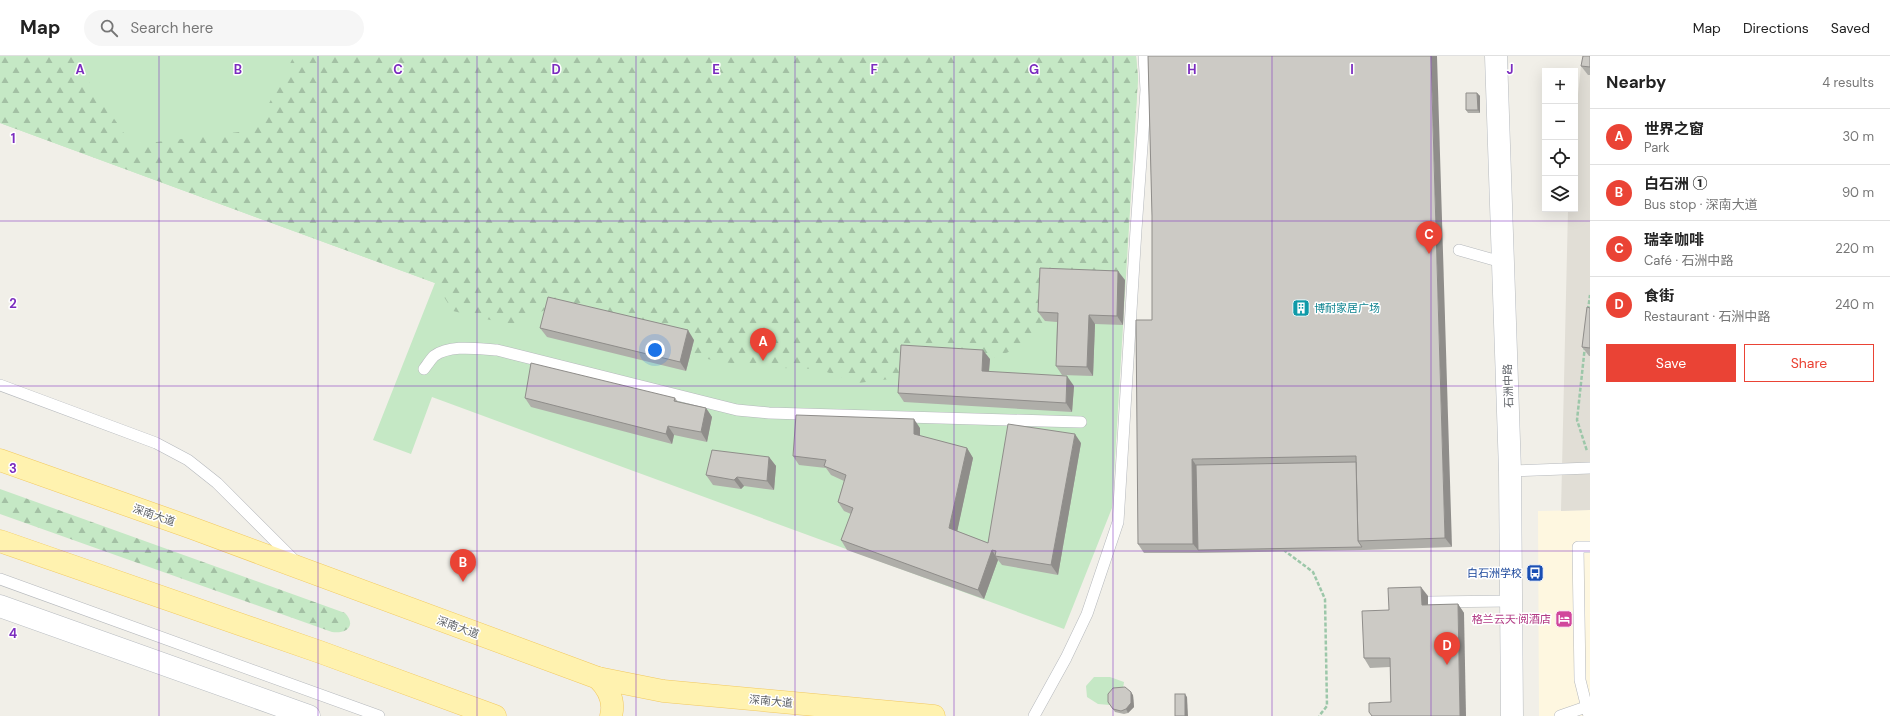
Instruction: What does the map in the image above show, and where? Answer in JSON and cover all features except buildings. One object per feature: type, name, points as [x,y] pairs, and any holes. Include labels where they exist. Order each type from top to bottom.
[{"type":"main road","name":"深南大道","points":[[0,460],[192,528],[598,678],[662,691],[934,716]]},
{"type":"main road","points":[[0,541],[320,652],[495,716]]},
{"type":"main road","points":[[598,678],[605,685],[611,696],[613,707],[611,716]]},
{"type":"street","name":"石洲中路","points":[[1496,56],[1505,263],[1510,471],[1512,716]]},
{"type":"street","points":[[0,606],[309,716]]},
{"type":"lane","points":[[1034,716],[1066,658],[1087,614],[1118,522],[1146,90],[1144,56]]},
{"type":"lane","points":[[1459,250],[1505,263]]},
{"type":"lane","points":[[424,368],[435,356],[449,350],[470,348],[497,350],[737,410],[777,413],[1081,422]]},
{"type":"lane","points":[[0,386],[156,443],[188,460],[217,483],[304,570]]},
{"type":"lane","points":[[1510,471],[1590,468]]},
{"type":"lane","points":[[1560,716],[1588,711],[1580,680],[1578,547],[1590,547]]},
{"type":"lane","points":[[0,579],[379,716]]},
{"type":"lane","points":[[1428,602],[1511,601]]},
{"type":"path","points":[[1588,311],[1590,295]]},
{"type":"path","points":[[1585,342],[1577,420],[1588,453]]},
{"type":"path","points":[[1285,544],[1285,551],[1313,572],[1325,600],[1327,706],[1319,716]]},
{"type":"shaded area","points":[[1582,56],[1590,56],[1590,510],[1561,511],[1568,212],[1578,212],[1578,94]]},
{"type":"shaded area","name":"格兰云天·阅酒店","points":[[1590,510],[1590,716],[1539,716],[1538,511]]},
{"type":"green space","points":[[0,56],[1136,56],[1138,78],[1112,508],[1064,629],[432,397],[411,454],[373,440],[435,283],[0,123]]},
{"type":"green space","points":[[0,56],[83,56],[83,73],[132,145],[255,130],[294,56],[1136,56],[1138,78],[1125,280],[1047,277],[1045,321],[1027,345],[990,359],[908,354],[906,377],[858,383],[818,369],[781,368],[721,362],[690,355],[694,340],[554,306],[511,325],[453,311],[435,283],[0,123]]},
{"type":"green space","points":[[0,489],[345,613],[350,625],[342,632],[332,632],[0,514]]},
{"type":"green space","points":[[1094,677],[1110,677],[1124,682],[1123,689],[1110,701],[1110,705],[1098,704],[1087,697],[1086,686]]},
{"type":"place","name":"瑞幸咖啡","points":[[1429,254]]},
{"type":"place","name":"博耐家居广场","points":[[1301,308]]},
{"type":"place","name":"世界之窗","points":[[763,361]]},
{"type":"place","name":"白石洲学校","points":[[1535,573]]},
{"type":"place","name":"白石洲 ①","points":[[463,582]]},
{"type":"place","name":"格兰云天·阅酒店","points":[[1564,619]]},
{"type":"place","name":"食街","points":[[1447,665]]}]
